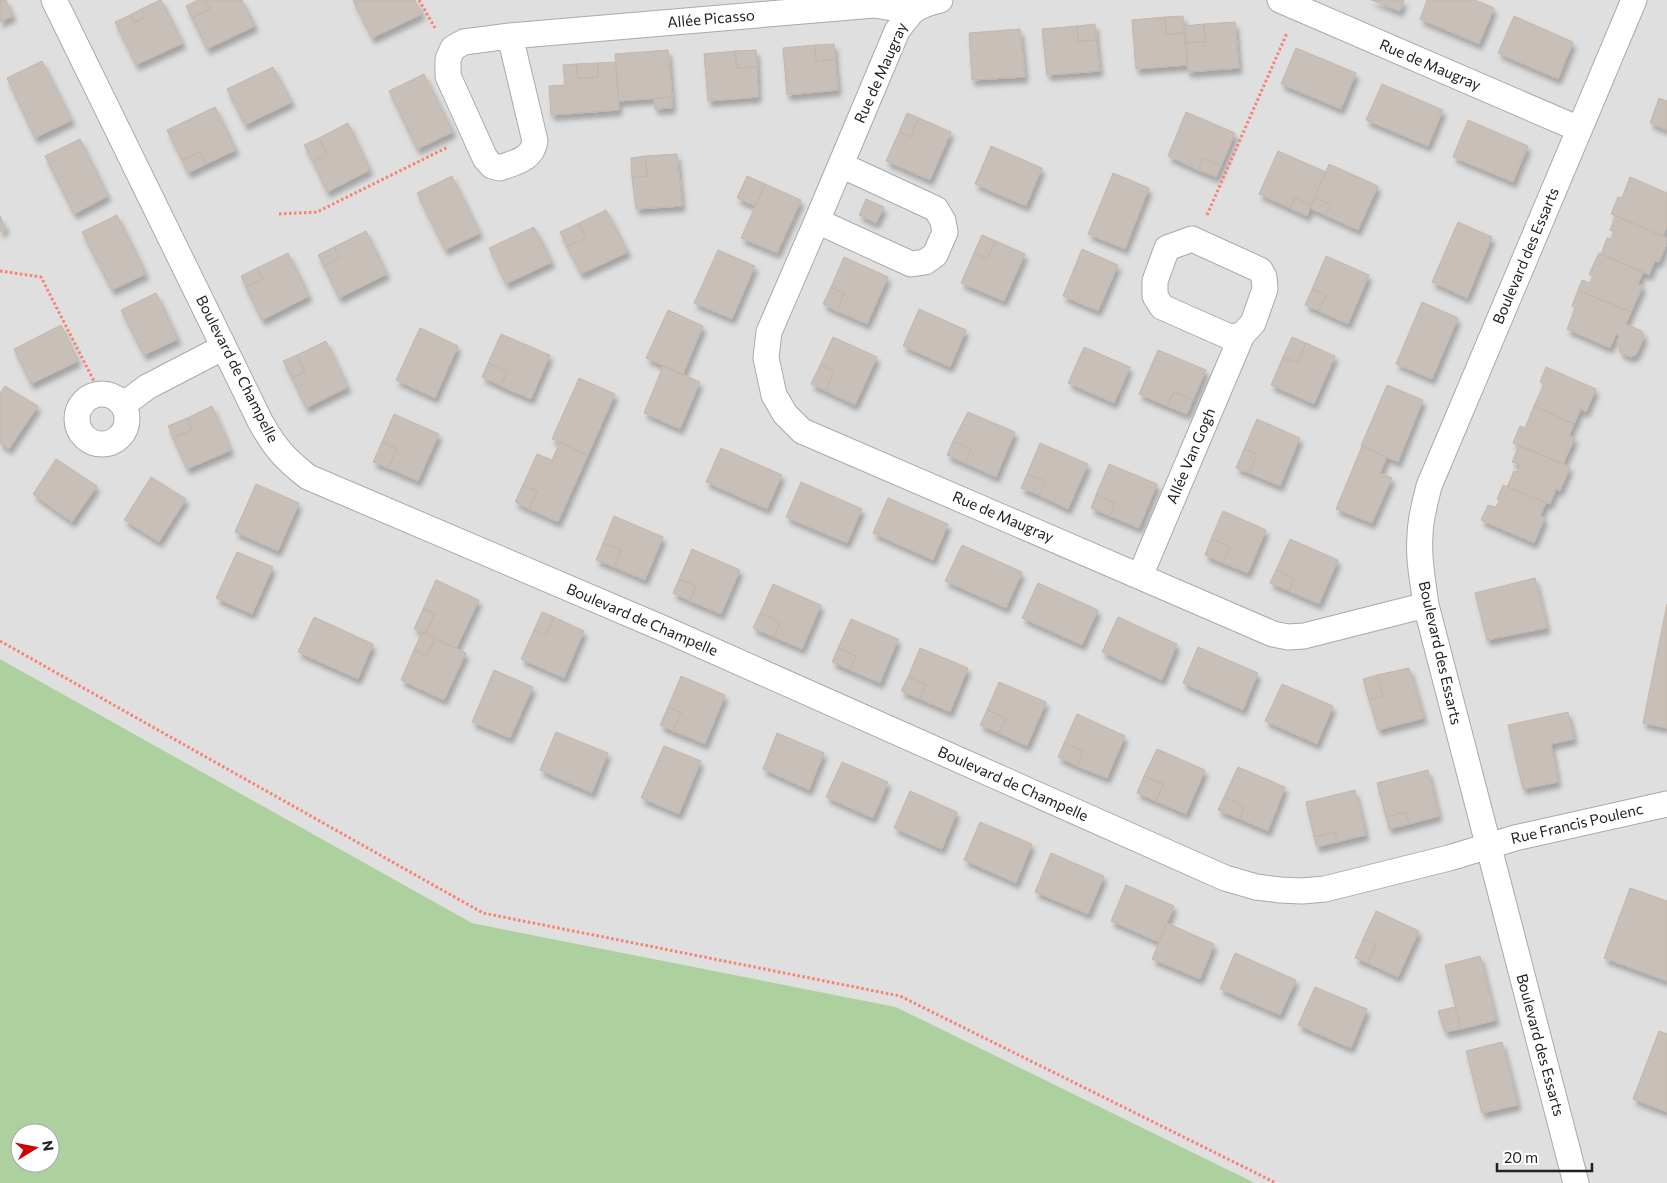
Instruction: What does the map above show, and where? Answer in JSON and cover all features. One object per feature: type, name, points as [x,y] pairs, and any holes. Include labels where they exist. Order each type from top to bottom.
[{"type":"street","name":"Boulevard de Champelle","points":[[54,0],[261,424],[274,445],[288,461],[308,477],[669,632],[1225,878],[1256,887],[1302,892],[1318,890],[1448,858],[1488,846]]},
{"type":"street","name":"Rue de Maugray","points":[[940,0],[925,4],[911,11],[897,31],[818,221],[768,332],[766,358],[769,379],[774,395],[785,414],[802,431],[1274,634],[1288,637],[1304,636],[1426,605]]},
{"type":"street","name":"Boulevard des Essarts","points":[[1576,1183],[1426,605],[1420,566],[1420,535],[1429,486],[1634,0]]},
{"type":"street","name":"Rue de Maugray","points":[[1289,4],[1580,129]]},
{"type":"street","name":"Allée Picasso","points":[[510,36],[535,141],[534,150],[529,156],[500,168],[492,166],[485,158],[448,76],[448,59],[454,48],[464,42],[510,36],[874,6],[911,11]]},
{"type":"street","points":[[818,221],[911,264],[925,262],[935,255],[945,232],[943,221],[936,209],[840,165]]},
{"type":"street","points":[[1196,241],[1192,239],[1167,248],[1155,281],[1155,296],[1162,307],[1230,337],[1242,335]]},
{"type":"street","name":"Allée Van Gogh","points":[[1140,576],[1242,335],[1253,323],[1266,289],[1264,277],[1260,270],[1196,241]]},
{"type":"street","points":[[123,405],[148,387],[224,347]]},
{"type":"street","points":[[100,394],[114,396],[126,409],[126,427],[122,434],[107,444],[90,442],[78,429],[76,420],[77,411],[81,403],[88,397],[100,394]]},
{"type":"street","name":"Rue Francis Poulenc","points":[[1488,846],[1514,838],[1667,804]]},
{"type":"path","points":[[1196,241],[1289,4]]},
{"type":"path","points":[[279,214],[317,212],[473,135]]},
{"type":"path","points":[[0,271],[41,277],[100,394]]},
{"type":"path","points":[[0,641],[483,913],[900,996],[1276,1183]]},
{"type":"shaded area","points":[[0,0],[1667,0],[1667,1183],[1255,1183],[896,1007],[472,923],[0,659]]},
{"type":"green space","points":[[0,659],[472,923],[896,1007],[1255,1183],[0,1183]]},
{"type":"building","points":[[0,0],[6,0],[13,16],[0,22]]},
{"type":"building","points":[[160,0],[183,43],[136,65],[115,22],[130,15],[134,22],[145,17],[141,9]]},
{"type":"building","points":[[198,0],[205,0],[210,9],[192,18],[186,6]]},
{"type":"building","points":[[205,0],[242,0],[255,26],[207,49],[192,18],[210,9]]},
{"type":"building","points":[[415,0],[422,14],[372,38],[353,1]]},
{"type":"building","points":[[1371,0],[1404,0],[1400,11]]},
{"type":"building","points":[[1427,0],[1475,0],[1494,8],[1479,44],[1420,19]]},
{"type":"building","points":[[141,9],[145,17],[134,22],[130,15]]},
{"type":"building","points":[[1183,16],[1185,33],[1166,34],[1165,17]]},
{"type":"building","points":[[1514,16],[1573,42],[1558,79],[1498,53]]},
{"type":"building","points":[[1165,17],[1166,34],[1185,33],[1188,65],[1136,69],[1132,20]]},
{"type":"building","points":[[1235,22],[1239,68],[1188,72],[1185,43],[1205,42],[1204,24]]},
{"type":"building","points":[[1095,24],[1096,40],[1078,41],[1077,26]]},
{"type":"building","points":[[1204,24],[1205,42],[1185,43],[1184,26]]},
{"type":"building","points":[[1077,26],[1078,41],[1096,40],[1100,71],[1047,75],[1042,29]]},
{"type":"building","points":[[1020,29],[1025,77],[972,80],[969,33]]},
{"type":"building","points":[[834,44],[835,59],[816,61],[815,45]]},
{"type":"building","points":[[815,45],[816,61],[835,59],[838,90],[787,95],[783,48]]},
{"type":"building","points":[[1296,48],[1356,73],[1341,109],[1281,84]]},
{"type":"building","points":[[668,50],[672,97],[619,101],[615,54]]},
{"type":"building","points":[[756,50],[757,67],[737,68],[735,51]]},
{"type":"building","points":[[735,51],[737,68],[757,67],[758,97],[708,101],[704,54]]},
{"type":"building","points":[[42,61],[72,120],[35,138],[7,78]]},
{"type":"building","points":[[616,62],[619,110],[551,115],[549,86],[565,85],[563,65],[576,64],[578,78],[598,77],[598,63]]},
{"type":"building","points":[[598,63],[598,77],[578,78],[576,64]]},
{"type":"building","points":[[273,67],[292,102],[245,125],[227,89]]},
{"type":"building","points":[[424,74],[453,132],[417,149],[389,91]]},
{"type":"building","points":[[1382,84],[1443,110],[1428,146],[1366,120]]},
{"type":"building","points":[[672,97],[672,108],[655,109],[654,98]]},
{"type":"building","points":[[1659,98],[1667,101],[1667,130],[1650,123]]},
{"type":"building","points":[[215,107],[236,150],[206,164],[200,152],[182,160],[167,130]]},
{"type":"building","points":[[1186,112],[1235,133],[1221,166],[1203,158],[1198,170],[1168,156]]},
{"type":"building","points":[[907,113],[919,118],[911,137],[899,132]]},
{"type":"building","points":[[919,118],[951,132],[930,180],[886,161],[899,132],[911,137]]},
{"type":"building","points":[[1468,120],[1528,146],[1513,182],[1453,157]]},
{"type":"building","points":[[348,123],[370,170],[327,192],[313,162],[327,154],[319,138]]},
{"type":"building","points":[[319,138],[327,154],[313,162],[304,145]]},
{"type":"building","points":[[80,139],[108,196],[74,214],[45,156]]},
{"type":"building","points":[[991,146],[1042,168],[1026,206],[975,184]]},
{"type":"building","points":[[1278,151],[1326,172],[1311,205],[1295,197],[1290,208],[1259,194]]},
{"type":"building","points":[[200,152],[206,164],[188,173],[182,160]]},
{"type":"building","points":[[677,154],[682,206],[636,209],[632,178],[647,176],[645,156]]},
{"type":"building","points":[[645,156],[647,176],[632,178],[631,158]]},
{"type":"building","points":[[1203,158],[1221,166],[1216,177],[1198,170]]},
{"type":"building","points":[[1329,164],[1378,186],[1358,230],[1325,215],[1331,205],[1315,197]]},
{"type":"building","points":[[1113,173],[1149,188],[1125,249],[1088,234]]},
{"type":"building","points":[[452,176],[480,233],[445,250],[417,193]]},
{"type":"building","points":[[747,176],[765,184],[755,206],[737,198]]},
{"type":"building","points":[[1630,177],[1667,193],[1667,227],[1663,236],[1611,214],[1618,197],[1622,198]]},
{"type":"building","points":[[765,184],[801,200],[777,253],[741,238]]},
{"type":"building","points":[[1295,197],[1311,205],[1307,216],[1290,208]]},
{"type":"building","points":[[1315,197],[1331,205],[1325,215],[1310,208]]},
{"type":"building","points":[[866,199],[884,207],[876,223],[859,215]]},
{"type":"building","points":[[606,210],[628,252],[581,274],[567,247],[586,238],[579,223]]},
{"type":"building","points":[[117,215],[146,274],[112,290],[82,232]]},
{"type":"building","points":[[0,216],[6,229],[0,232]]},
{"type":"building","points":[[1616,216],[1667,238],[1667,243],[1659,262],[1655,261],[1649,275],[1601,254],[1607,238],[1611,239],[1614,232],[1610,230]]},
{"type":"building","points":[[1458,222],[1492,237],[1467,298],[1432,282]]},
{"type":"building","points":[[579,223],[586,238],[567,247],[560,232]]},
{"type":"building","points":[[534,227],[552,262],[506,284],[489,248]]},
{"type":"building","points":[[366,231],[387,274],[339,298],[324,266],[340,258],[334,247]]},
{"type":"building","points":[[982,235],[996,241],[987,259],[974,253]]},
{"type":"building","points":[[996,241],[1025,254],[1004,301],[961,283],[974,253],[987,259]]},
{"type":"building","points":[[334,247],[340,258],[324,266],[318,255]]},
{"type":"building","points":[[1082,249],[1118,265],[1098,311],[1063,296]]},
{"type":"building","points":[[718,250],[755,266],[732,319],[694,303]]},
{"type":"building","points":[[288,253],[309,296],[262,320],[246,287],[263,279],[257,268]]},
{"type":"building","points":[[1599,253],[1643,272],[1638,284],[1643,286],[1631,312],[1578,290],[1582,280],[1590,283],[1593,276],[1589,274]]},
{"type":"building","points":[[1326,256],[1369,275],[1348,324],[1319,311],[1326,295],[1312,289]]},
{"type":"building","points":[[844,257],[888,277],[867,324],[837,311],[844,293],[831,287]]},
{"type":"building","points":[[257,268],[263,279],[246,287],[241,276]]},
{"type":"building","points":[[831,287],[844,293],[837,311],[823,304]]},
{"type":"building","points":[[1312,289],[1326,295],[1319,311],[1305,305]]},
{"type":"building","points":[[1578,290],[1631,312],[1626,324],[1642,331],[1644,338],[1636,355],[1631,357],[1621,353],[1617,342],[1619,336],[1616,334],[1610,348],[1567,329],[1575,308],[1572,306]]},
{"type":"building","points":[[156,293],[178,339],[144,355],[121,310]]},
{"type":"building","points":[[1422,302],[1458,318],[1432,379],[1396,364]]},
{"type":"building","points":[[919,309],[966,330],[950,367],[903,346]]},
{"type":"building","points":[[668,310],[703,326],[683,374],[646,358]]},
{"type":"building","points":[[61,325],[78,361],[31,384],[14,349]]},
{"type":"building","points":[[420,328],[458,346],[435,398],[396,380]]},
{"type":"building","points":[[501,334],[550,355],[531,399],[500,386],[507,372],[488,363]]},
{"type":"building","points":[[833,337],[877,357],[855,405],[826,391],[834,371],[820,365]]},
{"type":"building","points":[[1292,337],[1306,343],[1298,363],[1283,357]]},
{"type":"building","points":[[326,341],[348,387],[306,408],[292,378],[305,372],[297,355]]},
{"type":"building","points":[[1306,343],[1335,356],[1314,404],[1271,385],[1283,357],[1298,363]]},
{"type":"building","points":[[1084,347],[1130,367],[1114,403],[1068,383]]},
{"type":"building","points":[[1158,350],[1206,370],[1193,400],[1174,392],[1167,406],[1139,394]]},
{"type":"building","points":[[297,355],[305,372],[292,378],[283,361]]},
{"type":"building","points":[[488,363],[507,372],[501,386],[482,377]]},
{"type":"building","points":[[820,365],[834,371],[826,391],[811,384]]},
{"type":"building","points":[[663,366],[700,382],[680,429],[644,413]]},
{"type":"building","points":[[1546,367],[1596,389],[1586,412],[1581,409],[1574,424],[1534,406],[1544,384],[1540,382]]},
{"type":"building","points":[[579,378],[615,394],[588,455],[552,439]]},
{"type":"building","points":[[1387,385],[1423,400],[1398,462],[1361,446]]},
{"type":"building","points":[[5,386],[38,406],[9,449],[0,443],[0,393]]},
{"type":"building","points":[[1174,392],[1193,400],[1187,414],[1167,406]]},
{"type":"building","points":[[212,406],[231,450],[187,469],[173,438],[192,430],[187,418]]},
{"type":"building","points":[[1534,406],[1574,424],[1569,436],[1575,438],[1563,464],[1513,443],[1520,426],[1525,428]]},
{"type":"building","points":[[968,412],[1015,432],[996,477],[965,463],[971,449],[953,441]]},
{"type":"building","points":[[394,414],[439,434],[418,481],[388,468],[397,449],[382,442]]},
{"type":"building","points":[[187,418],[192,430],[173,438],[168,426]]},
{"type":"building","points":[[1257,419],[1300,438],[1280,486],[1249,473],[1257,455],[1244,449]]},
{"type":"building","points":[[953,441],[971,449],[965,463],[947,455]]},
{"type":"building","points":[[382,442],[397,449],[388,468],[373,462]]},
{"type":"building","points":[[560,442],[588,455],[558,522],[529,509],[537,491],[523,485],[537,454],[552,460]]},
{"type":"building","points":[[1040,443],[1088,464],[1068,509],[1039,495],[1045,481],[1027,474]]},
{"type":"building","points":[[1362,446],[1387,457],[1380,473],[1392,478],[1372,523],[1336,509]]},
{"type":"building","points":[[1519,446],[1570,467],[1560,491],[1556,489],[1550,504],[1507,487],[1514,471],[1517,472],[1520,465],[1512,462]]},
{"type":"building","points":[[721,448],[782,475],[767,509],[706,482]]},
{"type":"building","points":[[1244,449],[1257,455],[1249,473],[1236,468]]},
{"type":"building","points":[[56,459],[97,486],[72,522],[33,494]]},
{"type":"building","points":[[1109,464],[1157,484],[1139,528],[1110,516],[1115,503],[1096,495]]},
{"type":"building","points":[[1027,474],[1045,481],[1039,495],[1021,488]]},
{"type":"building","points":[[151,477],[186,499],[159,542],[124,520]]},
{"type":"building","points":[[801,482],[862,509],[847,543],[786,517]]},
{"type":"building","points":[[256,484],[299,503],[278,551],[235,532]]},
{"type":"building","points":[[523,485],[537,491],[529,509],[515,502]]},
{"type":"building","points":[[1503,485],[1546,503],[1540,516],[1545,518],[1534,543],[1481,520],[1488,505],[1496,507],[1500,500],[1497,499]]},
{"type":"building","points":[[1096,495],[1115,503],[1110,516],[1091,508]]},
{"type":"building","points":[[888,498],[948,524],[933,560],[873,533]]},
{"type":"building","points":[[1223,511],[1266,530],[1248,573],[1223,563],[1230,547],[1211,539]]},
{"type":"building","points":[[614,516],[663,537],[645,580],[614,567],[621,550],[603,543]]},
{"type":"building","points":[[1211,539],[1230,547],[1223,563],[1205,555]]},
{"type":"building","points":[[1290,539],[1338,560],[1319,604],[1289,591],[1294,578],[1276,570]]},
{"type":"building","points":[[603,543],[621,550],[614,567],[596,560]]},
{"type":"building","points":[[962,545],[1022,572],[1006,608],[945,581]]},
{"type":"building","points":[[692,549],[740,570],[721,614],[690,601],[696,586],[679,579]]},
{"type":"building","points":[[237,552],[273,567],[252,614],[216,598]]},
{"type":"building","points":[[1276,570],[1294,578],[1289,591],[1270,583]]},
{"type":"building","points":[[1535,578],[1547,628],[1487,640],[1475,593]]},
{"type":"building","points":[[679,579],[696,586],[690,601],[673,593]]},
{"type":"building","points":[[436,580],[479,600],[456,649],[426,634],[435,614],[423,609]]},
{"type":"building","points":[[1038,583],[1098,610],[1082,645],[1022,618]]},
{"type":"building","points":[[773,584],[821,605],[802,649],[774,637],[780,622],[760,613]]},
{"type":"building","points":[[1667,604],[1667,728],[1643,723]]},
{"type":"building","points":[[423,609],[435,614],[426,634],[414,629]]},
{"type":"building","points":[[542,612],[554,617],[546,636],[534,630]]},
{"type":"building","points":[[760,613],[780,622],[774,637],[753,628]]},
{"type":"building","points":[[314,617],[373,644],[358,679],[298,652]]},
{"type":"building","points":[[554,617],[584,631],[564,678],[521,659],[534,630],[546,636]]},
{"type":"building","points":[[1118,617],[1177,644],[1162,680],[1102,652]]},
{"type":"building","points":[[851,619],[898,639],[880,683],[850,670],[856,656],[838,648]]},
{"type":"building","points":[[422,632],[435,638],[427,656],[414,650]]},
{"type":"building","points":[[435,638],[466,653],[444,700],[401,680],[414,650],[427,656]]},
{"type":"building","points":[[1198,647],[1258,673],[1243,710],[1183,683]]},
{"type":"building","points":[[838,648],[856,656],[850,670],[832,662]]},
{"type":"building","points":[[920,648],[968,668],[950,712],[920,699],[926,685],[908,677]]},
{"type":"building","points":[[1409,668],[1424,718],[1378,730],[1369,700],[1383,696],[1377,675]]},
{"type":"building","points":[[494,670],[533,687],[510,738],[472,722]]},
{"type":"building","points":[[1377,675],[1383,696],[1369,700],[1363,679]]},
{"type":"building","points":[[681,676],[725,695],[705,744],[673,731],[681,712],[668,707]]},
{"type":"building","points":[[908,677],[926,685],[920,699],[901,691]]},
{"type":"building","points":[[999,682],[1046,702],[1027,746],[999,733],[1006,718],[987,710]]},
{"type":"building","points":[[1282,684],[1333,706],[1317,744],[1265,721]]},
{"type":"building","points":[[668,707],[681,712],[673,731],[660,725]]},
{"type":"building","points":[[987,710],[1006,718],[999,733],[980,725]]},
{"type":"building","points":[[1568,712],[1574,739],[1551,744],[1558,782],[1523,789],[1508,725]]},
{"type":"building","points":[[1077,714],[1125,736],[1107,778],[1077,766],[1083,751],[1064,743]]},
{"type":"building","points":[[556,732],[608,753],[592,793],[540,770]]},
{"type":"building","points":[[777,733],[824,753],[809,790],[763,769]]},
{"type":"building","points":[[1064,743],[1083,751],[1077,766],[1058,757]]},
{"type":"building","points":[[664,746],[701,761],[679,814],[641,798]]},
{"type":"building","points":[[1157,749],[1205,770],[1186,814],[1156,801],[1163,784],[1144,776]]},
{"type":"building","points":[[842,762],[888,782],[873,818],[826,797]]},
{"type":"building","points":[[1238,767],[1285,787],[1268,831],[1240,819],[1244,806],[1224,797]]},
{"type":"building","points":[[1428,770],[1439,816],[1409,824],[1406,812],[1386,817],[1377,783]]},
{"type":"building","points":[[1144,776],[1163,784],[1156,801],[1137,793]]},
{"type":"building","points":[[1355,790],[1366,835],[1337,842],[1335,832],[1314,837],[1306,802]]},
{"type":"building","points":[[910,791],[957,812],[942,849],[894,828]]},
{"type":"building","points":[[1224,797],[1244,806],[1240,819],[1218,810]]},
{"type":"building","points":[[1406,812],[1409,824],[1389,829],[1386,817]]},
{"type":"building","points":[[980,822],[1032,844],[1016,883],[964,860]]},
{"type":"building","points":[[1335,832],[1337,842],[1317,847],[1314,837]]},
{"type":"building","points":[[1051,853],[1104,876],[1088,914],[1035,892]]},
{"type":"building","points":[[1126,885],[1174,906],[1159,942],[1111,921]]},
{"type":"building","points":[[1630,888],[1667,901],[1667,981],[1604,958]]},
{"type":"building","points":[[1376,911],[1419,931],[1398,977],[1368,963],[1376,945],[1363,939]]},
{"type":"building","points":[[1167,923],[1214,944],[1200,979],[1152,959]]},
{"type":"building","points":[[1363,939],[1376,945],[1368,963],[1355,958]]},
{"type":"building","points":[[1235,953],[1296,980],[1280,1015],[1220,989]]},
{"type":"building","points":[[1480,956],[1496,1020],[1461,1029],[1445,965]]},
{"type":"building","points":[[1315,987],[1367,1009],[1351,1048],[1298,1025]]},
{"type":"building","points":[[1455,1007],[1461,1029],[1445,1032],[1438,1011]]},
{"type":"building","points":[[1659,1031],[1667,1034],[1667,1112],[1633,1099]]},
{"type":"building","points":[[1502,1042],[1518,1105],[1482,1113],[1466,1051]]}]
